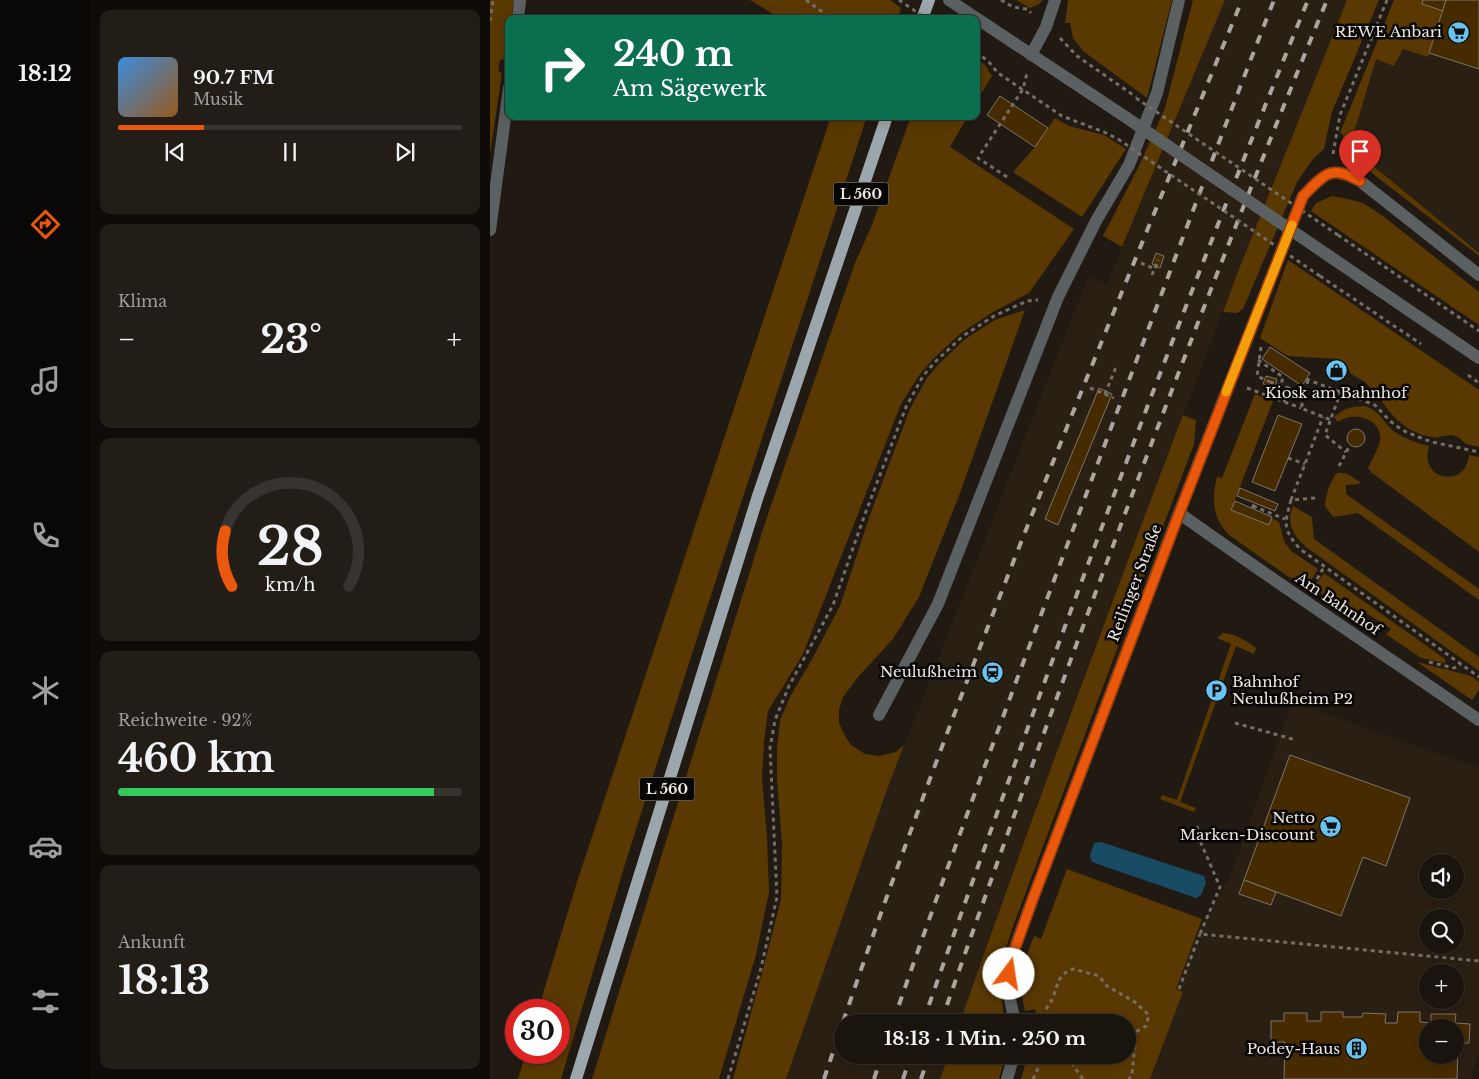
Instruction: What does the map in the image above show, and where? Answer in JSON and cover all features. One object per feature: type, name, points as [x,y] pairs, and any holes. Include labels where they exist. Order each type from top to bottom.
[{"type":"main road","points":[[923,15],[929,0]]},
{"type":"main road","name":"L 560","points":[[576,1079],[757,500],[886,120]]},
{"type":"street","points":[[518,15],[520,0]]},
{"type":"street","points":[[949,0],[971,15]]},
{"type":"street","points":[[1031,54],[1046,26],[1055,0]]},
{"type":"street","points":[[879,715],[938,604],[1058,297],[1096,221],[1129,165],[1157,93],[1179,0]]},
{"type":"street","points":[[980,21],[1127,118],[1479,358]]},
{"type":"street","points":[[490,230],[505,118]]},
{"type":"street","points":[[1332,172],[1347,174],[1360,181],[1479,275]]},
{"type":"street","name":"Reilinger Straße","points":[[1013,1014],[1009,991],[1009,974],[1012,957],[1032,901],[1179,514],[1303,196],[1316,183],[1332,172]]},
{"type":"street","name":"Am Bahnhof","points":[[1179,514],[1479,720]]},
{"type":"street","points":[[1007,1079],[1011,1064]]},
{"type":"path","points":[[490,21],[493,0]]},
{"type":"path","points":[[806,0],[827,15]]},
{"type":"path","points":[[899,0],[921,15]]},
{"type":"path","points":[[1001,0],[1013,6],[1027,9],[1065,42],[1077,56],[1479,331]]},
{"type":"path","points":[[1332,172],[1333,151],[1340,115],[1387,0]]},
{"type":"path","points":[[980,55],[998,73],[1062,116],[1118,139],[1423,345]]},
{"type":"path","points":[[1007,177],[978,158],[1023,89]]},
{"type":"path","points":[[1141,263],[1154,269],[1158,260],[1152,275]]},
{"type":"path","points":[[728,1079],[761,968],[777,897],[770,748],[775,720],[789,686],[833,605],[906,407],[923,376],[963,336],[994,316],[1027,301],[1058,297]]},
{"type":"path","points":[[1265,345],[1256,359],[1265,363],[1283,377],[1281,385]]},
{"type":"path","points":[[1261,346],[1257,376],[1289,388],[1284,402]]},
{"type":"path","points":[[1105,394],[1116,367]]},
{"type":"path","points":[[1463,372],[1479,383]]},
{"type":"path","points":[[1301,408],[1308,386],[1306,379],[1375,405],[1390,421],[1402,430],[1416,436],[1432,442],[1479,452]]},
{"type":"path","points":[[1090,388],[1114,398]]},
{"type":"path","points":[[1255,391],[1330,420]]},
{"type":"path","points":[[1341,391],[1325,435],[1346,452]]},
{"type":"path","points":[[1323,417],[1285,520],[1290,538],[1300,550],[1479,677]]},
{"type":"path","points":[[1339,466],[1350,444]]},
{"type":"path","points":[[1288,458],[1305,464]]},
{"type":"path","points":[[1291,500],[1315,498]]},
{"type":"path","points":[[1253,506],[1285,520]]},
{"type":"path","points":[[1310,590],[1324,566]]},
{"type":"path","points":[[1426,661],[1454,668],[1461,664]]},
{"type":"path","points":[[1235,723],[1296,740]]},
{"type":"path","points":[[1180,989],[1220,886],[1201,843],[1197,826]]},
{"type":"path","points":[[1200,934],[1479,961]]},
{"type":"path","points":[[1045,1014],[1044,1011],[1054,996],[1062,975],[1074,969],[1099,976],[1107,986],[1135,1002],[1149,1015],[1146,1026],[1136,1031]]},
{"type":"path","points":[[1033,1079],[1039,1064]]},
{"type":"path","points":[[1072,1064],[1083,1079]]},
{"type":"path","points":[[1129,1079],[1132,1074],[1133,1064]]},
{"type":"shaded area","points":[[490,0],[514,0],[512,15],[505,15],[505,59],[500,60],[498,71],[502,73],[490,154]]},
{"type":"shaded area","points":[[750,0],[890,0],[901,8],[899,15],[774,15]]},
{"type":"shaded area","points":[[1016,0],[1043,0],[1030,8]]},
{"type":"shaded area","points":[[1068,0],[1172,0],[1147,98],[1083,51],[1073,38],[1070,23],[1065,23]]},
{"type":"shaded area","points":[[1193,0],[1225,0],[1122,247],[1103,236],[1139,166],[1165,108]]},
{"type":"shaded area","points":[[1225,0],[1347,0],[1239,269],[1088,665],[963,1014],[834,1014],[834,1064],[946,1064],[940,1079],[786,1079],[888,787],[1088,277],[1107,285]]},
{"type":"shaded area","points":[[1347,0],[1379,0],[1332,112],[1324,149],[1313,159],[1297,182],[1243,309],[1237,313],[1223,312],[1239,269]]},
{"type":"shaded area","points":[[1394,0],[1479,0],[1479,256],[1348,154],[1343,135],[1340,133]]},
{"type":"shaded area","points":[[1394,0],[1423,0],[1422,4],[1443,11],[1428,57],[1403,49],[1394,66],[1376,59],[1353,136],[1363,139],[1355,151],[1479,253],[1479,256],[1355,160],[1347,151],[1343,135],[1340,133]]},
{"type":"shaded area","points":[[980,62],[985,65],[992,76],[980,96]]},
{"type":"shaded area","points":[[1055,118],[1069,126],[1104,135],[1126,149],[1082,217],[1013,172],[1035,147]]},
{"type":"shaded area","points":[[830,120],[866,120],[626,861],[570,1049],[570,999],[541,999],[577,882]]},
{"type":"shaded area","points":[[910,120],[966,120],[950,147],[1074,229],[1029,293],[993,312],[961,333],[920,374],[901,404],[803,654],[768,711],[762,778],[769,892],[756,955],[719,1079],[592,1079],[765,523],[855,263],[872,225]]},
{"type":"shaded area","points":[[1332,196],[1363,203],[1383,216],[1479,292],[1479,325],[1311,211],[1316,203]]},
{"type":"shaded area","points":[[1288,260],[1479,390],[1479,447],[1466,444],[1458,437],[1452,435],[1437,438],[1422,435],[1409,429],[1397,420],[1365,382],[1351,374],[1347,365],[1339,359],[1288,356],[1260,338]]},
{"type":"shaded area","points":[[1025,310],[960,493],[919,597],[893,639],[858,677],[843,697],[839,710],[839,723],[851,745],[865,754],[879,756],[896,752],[904,745],[786,1079],[733,1079],[781,899],[782,844],[777,780],[777,748],[780,720],[791,695],[840,606],[870,515],[910,409],[927,378],[965,339],[995,320]]},
{"type":"shaded area","points":[[1255,394],[1273,401],[1231,510],[1269,525],[1272,518],[1279,522],[1284,541],[1291,551],[1318,569],[1306,589],[1229,535],[1220,522],[1215,508],[1214,493],[1217,477],[1222,478]]},
{"type":"shaded area","points":[[1364,406],[1374,410],[1399,434],[1429,446],[1427,458],[1430,467],[1436,473],[1452,476],[1460,473],[1466,466],[1469,455],[1479,457],[1479,552],[1372,473],[1368,468],[1380,443],[1378,429],[1369,420],[1363,418],[1350,417],[1338,422],[1334,417],[1348,408]]},
{"type":"shaded area","points":[[1183,415],[1196,420],[1194,444],[1012,929],[1002,962],[1000,988],[1004,1014],[963,1014],[1069,718]]},
{"type":"shaded area","points":[[1337,473],[1347,474],[1360,482],[1359,484],[1346,485],[1346,494],[1479,589],[1479,600],[1358,513],[1333,517],[1325,506],[1328,489]]},
{"type":"shaded area","points":[[1293,506],[1312,517],[1314,539],[1479,657],[1479,671],[1306,547],[1297,538],[1292,529],[1290,518]]},
{"type":"shaded area","points":[[1324,573],[1445,659],[1446,662],[1421,658],[1386,634],[1391,629],[1363,611],[1359,616],[1313,588]]},
{"type":"shaded area","points":[[1223,633],[1240,638],[1256,648],[1254,654],[1236,646],[1180,802],[1196,808],[1194,812],[1160,799],[1162,795],[1177,800],[1231,644],[1217,638]]},
{"type":"shaded area","points":[[1417,662],[1471,676],[1479,682],[1479,690],[1472,700]]},
{"type":"shaded area","points":[[1292,702],[1479,768],[1479,1053],[1471,1079],[1150,1079],[1183,992],[1176,989],[1199,929],[1231,875]]},
{"type":"shaded area","points":[[1067,869],[1202,919],[1176,989],[1183,992],[1150,1079],[1021,1079],[1025,1064],[1136,1064],[1136,1014],[1036,1014],[1035,1009],[1025,1011],[1022,973],[1034,936],[1041,939]]},
{"type":"shaded area","points":[[523,1064],[565,1064],[561,1079],[518,1079]]},
{"type":"shaded area","points":[[946,1064],[1003,1064],[999,1079],[940,1079]]},
{"type":"water","points":[[1101,842],[1204,876],[1206,883],[1201,895],[1196,898],[1092,862],[1090,856],[1094,843]]},
{"type":"building","points":[[1423,0],[1446,0],[1443,11],[1422,4]]},
{"type":"building","name":"REWE Anbari","points":[[1446,0],[1479,0],[1479,69],[1429,53]]},
{"type":"building","points":[[1000,96],[1048,128],[1035,147],[987,115]]},
{"type":"building","points":[[1156,253],[1164,256],[1160,268],[1152,264]]},
{"type":"building","points":[[1270,347],[1310,373],[1302,386],[1262,359]]},
{"type":"building","name":"Kiosk am Bahnhof","points":[[1332,362],[1341,363],[1345,370],[1340,378],[1332,378],[1327,370]]},
{"type":"building","points":[[1266,376],[1277,379],[1275,388],[1263,384]]},
{"type":"building","points":[[1099,388],[1112,394],[1058,525],[1045,519]]},
{"type":"building","points":[[1278,415],[1302,424],[1275,491],[1252,482]]},
{"type":"building","points":[[1356,429],[1362,432],[1365,438],[1362,444],[1356,447],[1350,444],[1347,438],[1350,432]]},
{"type":"building","points":[[1240,488],[1278,504],[1275,511],[1237,496]]},
{"type":"building","points":[[1235,501],[1272,517],[1269,525],[1231,510]]},
{"type":"building","name":"Netto Marken-Discount","points":[[1290,755],[1410,798],[1386,866],[1363,857],[1341,916],[1244,880]]},
{"type":"building","points":[[1244,880],[1276,892],[1271,905],[1239,894]]},
{"type":"building","name":"Podey-Haus","points":[[1321,1012],[1343,1012],[1343,1017],[1362,1017],[1363,1013],[1386,1014],[1385,1023],[1397,1023],[1398,1012],[1420,1012],[1419,1064],[1457,1064],[1457,1079],[1284,1079],[1285,1042],[1271,1042],[1271,1021],[1284,1021],[1284,1013],[1307,1013],[1307,1021],[1321,1021]]},
{"type":"building","name":"Podey-Haus","points":[[1431,1014],[1456,1014],[1455,1019],[1431,1019]]},
{"type":"building","name":"Podey-Haus","points":[[1464,1024],[1470,1024],[1469,1043],[1464,1043]]},
{"type":"railway","points":[[846,1014],[888,893],[984,636],[1242,0]]},
{"type":"railway","points":[[896,1014],[1030,646],[1193,210],[1274,0]]},
{"type":"railway","points":[[926,1014],[1014,765],[1157,381],[1308,0]]},
{"type":"railway","points":[[944,1014],[1032,765],[1175,381],[1327,0]]},
{"type":"railway","points":[[824,1079],[834,1049]]},
{"type":"railway","points":[[874,1079],[879,1064]]},
{"type":"railway","points":[[903,1079],[908,1064]]},
{"type":"railway","points":[[921,1079],[926,1064]]},
{"type":"slow traffic","points":[[1226,392],[1292,225]]},
{"type":"place","name":"REWE Anbari","points":[[1458,32]]},
{"type":"place","name":"Kiosk am Bahnhof","points":[[1336,370]]},
{"type":"place","name":"Neulußheim","points":[[993,672]]},
{"type":"place","name":"Bahnhof Neulußheim P2","points":[[1216,691]]},
{"type":"place","name":"Netto Marken-Discount","points":[[1331,827]]},
{"type":"place","name":"Podey-Haus","points":[[1356,1049]]},
{"type":"route","points":[[1009,974],[1012,957],[1032,901],[1260,303],[1303,196],[1316,183],[1332,172],[1347,174],[1360,181]]}]
